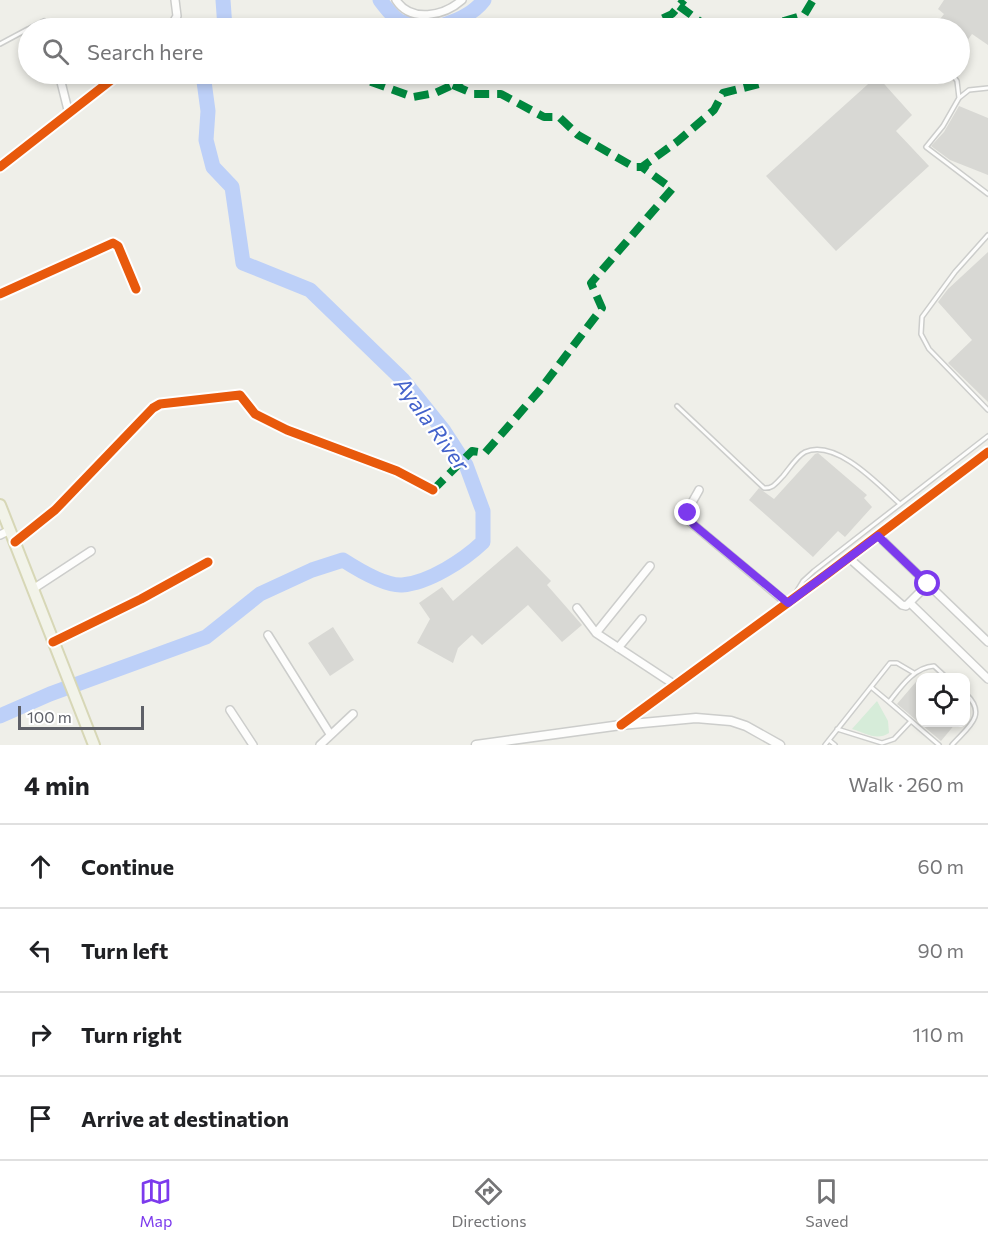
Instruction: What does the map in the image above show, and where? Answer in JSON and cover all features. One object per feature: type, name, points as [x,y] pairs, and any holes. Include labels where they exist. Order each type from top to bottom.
[{"type":"main road","points":[[1,510],[5,533],[15,542],[94,745]]},
{"type":"street","points":[[175,0],[176,18]]},
{"type":"street","points":[[396,0],[405,11],[426,15],[451,8],[462,0]]},
{"type":"street","points":[[61,84],[69,114]]},
{"type":"street","points":[[0,167],[106,84]]},
{"type":"street","points":[[0,294],[113,243],[118,246],[136,289]]},
{"type":"street","points":[[15,542],[55,510],[153,408],[160,404],[240,395],[255,414],[287,430],[397,471],[433,490]]},
{"type":"street","points":[[621,725],[849,558],[988,452]]},
{"type":"street","points":[[699,490],[690,508],[688,518],[690,522],[789,602]]},
{"type":"street","points":[[878,536],[988,642]]},
{"type":"street","points":[[33,589],[91,551]]},
{"type":"street","points":[[849,558],[902,605],[906,606],[910,603],[928,584]]},
{"type":"street","points":[[53,642],[141,599],[208,562]]},
{"type":"street","points":[[596,633],[650,566]]},
{"type":"street","points":[[910,603],[988,679]]},
{"type":"street","points":[[577,608],[596,633],[675,685]]},
{"type":"street","points":[[618,648],[642,619]]},
{"type":"street","points":[[268,635],[330,734]]},
{"type":"street","points":[[230,710],[253,745]]},
{"type":"street","points":[[320,745],[353,714]]},
{"type":"street","points":[[476,745],[529,741],[621,725],[696,717],[714,718],[746,726],[780,745]]},
{"type":"lane","points":[[0,44],[18,35]]},
{"type":"lane","points":[[957,84],[959,98]]},
{"type":"lane","points":[[988,88],[969,90],[959,98],[943,126],[926,147],[988,194]]},
{"type":"lane","points":[[988,235],[955,272],[922,317],[921,334],[929,349],[988,410]]},
{"type":"lane","points":[[677,406],[764,488],[772,487],[803,453],[812,450],[827,451],[842,457],[863,471],[900,504]]},
{"type":"lane","points":[[789,602],[803,581],[814,571],[988,436]]},
{"type":"lane","points":[[825,745],[890,663],[894,662],[914,673]]},
{"type":"lane","points":[[889,702],[914,673],[927,666],[934,666],[942,673]]},
{"type":"lane","points":[[871,687],[939,745]]},
{"type":"lane","points":[[970,698],[975,704],[977,714],[970,725]]},
{"type":"lane","points":[[837,729],[882,744],[894,739],[911,722]]},
{"type":"lane","points":[[952,745],[969,727]]},
{"type":"lane","points":[[829,740],[835,745]]},
{"type":"green space","points":[[877,701],[888,721],[889,733],[875,736],[852,729]]},
{"type":"building","points":[[944,0],[988,0],[988,45],[972,34],[970,37],[970,18],[941,18],[944,14],[938,9]]},
{"type":"building","points":[[868,84],[884,84],[912,115],[896,131],[929,166],[836,251],[766,176]]},
{"type":"building","points":[[959,106],[988,118],[988,175],[950,160],[931,146],[944,132]]},
{"type":"building","points":[[988,252],[988,402],[948,363],[972,340],[938,302],[948,289]]},
{"type":"building","points":[[818,453],[867,495],[864,498],[872,507],[845,537],[838,531],[813,557],[749,500],[759,488],[774,499]]},
{"type":"building","points":[[517,546],[551,581],[547,585],[582,625],[562,642],[528,605],[482,645],[472,635],[458,648],[453,663],[417,643],[430,619],[419,603],[442,587],[453,601]]},
{"type":"building","points":[[333,627],[354,660],[330,676],[308,643]]},
{"type":"building","points":[[916,682],[916,720],[897,704]]},
{"type":"building","points":[[924,727],[953,727],[941,741]]},
{"type":"waterway","name":"Ayala River","points":[[223,0],[224,18]]},
{"type":"waterway","name":"Ayala River","points":[[380,0],[395,18]]},
{"type":"waterway","name":"Ayala River","points":[[461,18],[484,0]]},
{"type":"waterway","name":"Ayala River","points":[[0,716],[50,694],[206,637],[260,594],[312,570],[343,560],[371,576],[388,583],[402,585],[423,580],[446,570],[483,542],[483,511],[466,465],[444,431],[403,380],[310,290],[243,263],[232,187],[213,167],[206,140],[208,111],[204,84]]},
{"type":"marked path","points":[[663,18],[672,14],[684,0]]},
{"type":"marked path","points":[[794,18],[804,15],[813,0]]},
{"type":"marked path","points":[[679,6],[695,18]]},
{"type":"marked path","points":[[377,84],[413,97],[435,93],[454,84]]},
{"type":"marked path","points":[[453,85],[474,94],[501,94],[544,117],[559,117],[578,135],[634,167],[642,167],[678,141],[714,110],[723,93],[759,84]]},
{"type":"marked path","points":[[433,490],[472,451],[485,453],[539,391],[602,308],[591,283],[672,189],[642,167]]},
{"type":"cycle path","points":[[0,167],[106,84]]},
{"type":"cycle path","points":[[0,294],[113,243],[118,246],[136,289]]},
{"type":"cycle path","points":[[15,542],[55,510],[153,408],[160,404],[240,395],[255,414],[287,430],[397,471],[433,490]]},
{"type":"cycle path","points":[[621,725],[988,452]]},
{"type":"cycle path","points":[[53,642],[141,599],[208,562]]},
{"type":"route","points":[[688,513],[690,522],[788,603],[878,536],[928,584]]}]
